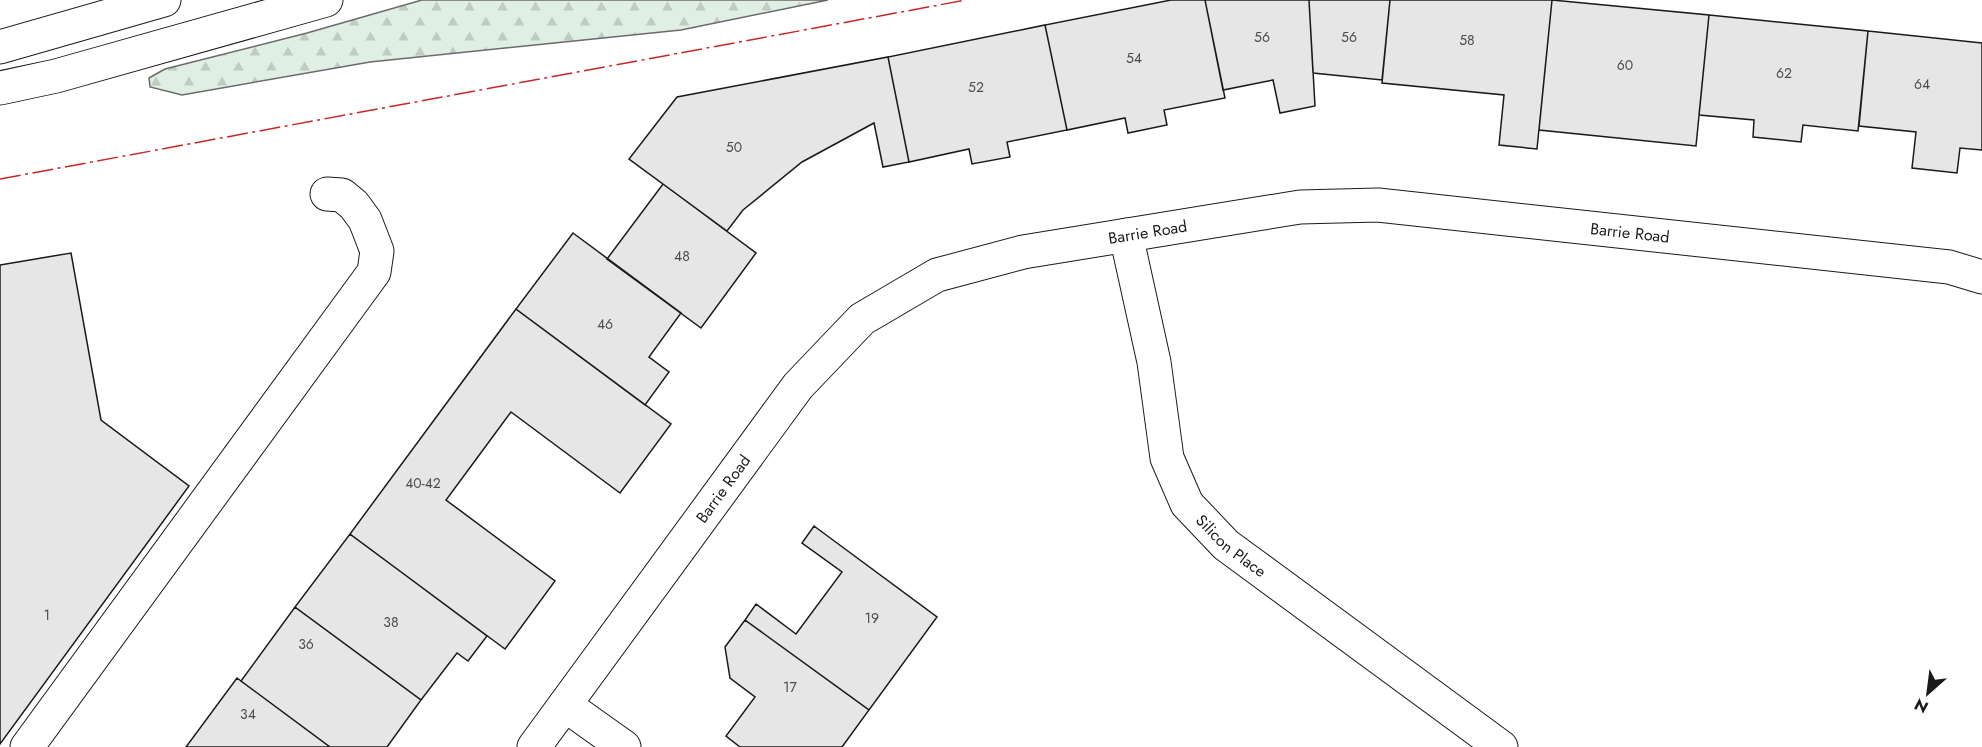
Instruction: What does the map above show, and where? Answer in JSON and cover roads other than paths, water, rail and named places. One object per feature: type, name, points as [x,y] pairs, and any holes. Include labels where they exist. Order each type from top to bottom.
[{"type":"main road","points":[[0,47],[164,0]]},
{"type":"main road","points":[[0,88],[56,76],[326,0]]},
{"type":"main road","points":[[27,747],[374,272],[377,251],[365,220],[354,205],[342,195],[327,194]]},
{"type":"main road","name":"Barrie Road","points":[[534,747],[798,386],[862,319],[938,275],[1023,252],[1300,207],[1378,205],[1949,267],[1982,278]]},
{"type":"main road","name":"Silicon Place","points":[[1126,235],[1154,362],[1167,458],[1187,504],[1226,545],[1501,747]]},
{"type":"main road","points":[[565,705],[624,747]]}]
